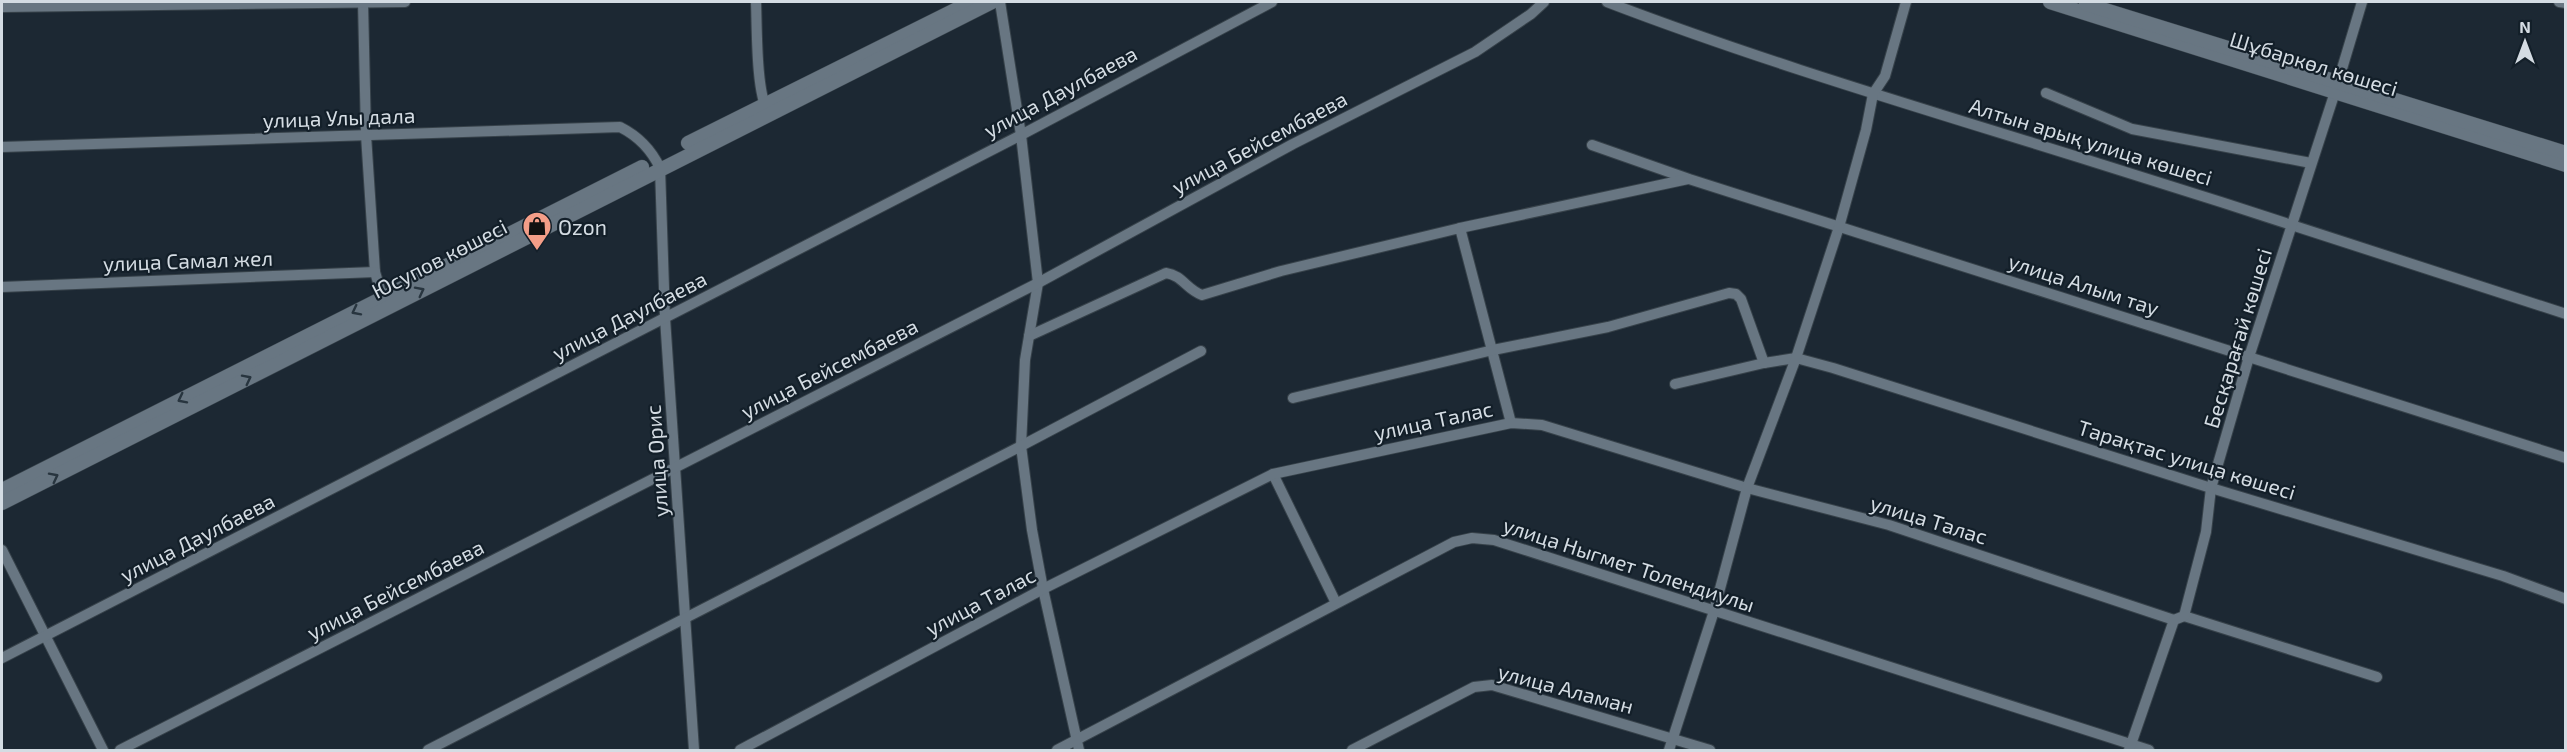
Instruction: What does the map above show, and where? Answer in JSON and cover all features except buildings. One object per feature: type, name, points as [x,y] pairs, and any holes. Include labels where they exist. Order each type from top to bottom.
[{"type":"street","points":[[363,2],[366,135],[375,272],[384,303]]},
{"type":"street","points":[[2,7],[405,2]]},
{"type":"street","points":[[756,2],[761,84],[767,110]]},
{"type":"street","name":"Юсупов көшесі","points":[[767,110],[971,2]]},
{"type":"street","name":"Юсупов көшесі","points":[[2,503],[384,303],[658,164],[992,2]]},
{"type":"street","points":[[1000,2],[1021,135],[1038,283],[1024,360],[1021,446],[1032,530],[1043,589],[1078,745]]},
{"type":"street","name":"улица Даулбаева","points":[[2,658],[1021,135],[1272,2]]},
{"type":"street","name":"улица Бейсембаева","points":[[120,750],[1038,283],[1293,144],[1475,52],[1531,14],[1544,2]]},
{"type":"street","name":"Алтын арық улица көшесі","points":[[1607,2],[1695,36],[2293,224],[2565,314]]},
{"type":"street","points":[[1669,750],[1714,611],[1747,488],[1796,358],[1839,227],[1866,130],[1873,93],[1885,76],[1906,2]]},
{"type":"street","name":"Шұбаркөл көшесі","points":[[2050,2],[2565,153]]},
{"type":"street","name":"Шұбаркөл көшесі","points":[[2080,2],[2565,165]]},
{"type":"street","name":"Бесқарағай көшесі","points":[[2130,748],[2179,618],[2206,532],[2211,488],[2249,357],[2337,87],[2362,2]]},
{"type":"street","points":[[2559,2],[2565,3]]},
{"type":"street","points":[[2046,93],[2132,129],[2311,163]]},
{"type":"street","name":"улица Улы дала","points":[[2,147],[620,127],[633,134],[658,164]]},
{"type":"street","name":"улица Алым тау","points":[[1592,145],[1689,179],[2565,458]]},
{"type":"street","name":"улица Орис","points":[[658,164],[694,750]]},
{"type":"street","points":[[1029,336],[1166,273],[1176,274],[1195,293],[1202,295],[1281,271],[1460,228],[1689,179]]},
{"type":"street","points":[[1460,228],[1511,423]]},
{"type":"street","name":"улица Самал жел","points":[[2,287],[375,272]]},
{"type":"street","points":[[1293,398],[1493,350],[1608,327],[1729,293],[1736,294],[1741,299],[1764,363]]},
{"type":"street","name":"Юсупов көшесі","points":[[2,490],[384,303]]},
{"type":"street","points":[[428,750],[1021,446],[1201,351]]},
{"type":"street","points":[[1675,384],[1764,363],[1796,358]]},
{"type":"street","name":"Тарақтас улица көшесі","points":[[1796,358],[2211,488],[2503,576],[2565,599]]},
{"type":"street","name":"улица Талас","points":[[740,750],[1043,589],[1273,474],[1511,423],[1542,425],[1747,488],[1889,525],[2179,618],[2377,677]]},
{"type":"street","points":[[1273,474],[1336,603]]},
{"type":"street","name":"улица Ныгмет Толендиулы","points":[[1057,750],[1078,745],[1336,603],[1454,542],[1472,538],[1494,540],[2130,748],[2149,750]]},
{"type":"street","points":[[2,550],[103,750]]},
{"type":"street","name":"улица Аламан","points":[[1352,750],[1474,687],[1492,685],[1710,750]]},
{"type":"place","name":"Ozon","points":[[537,252]]}]
